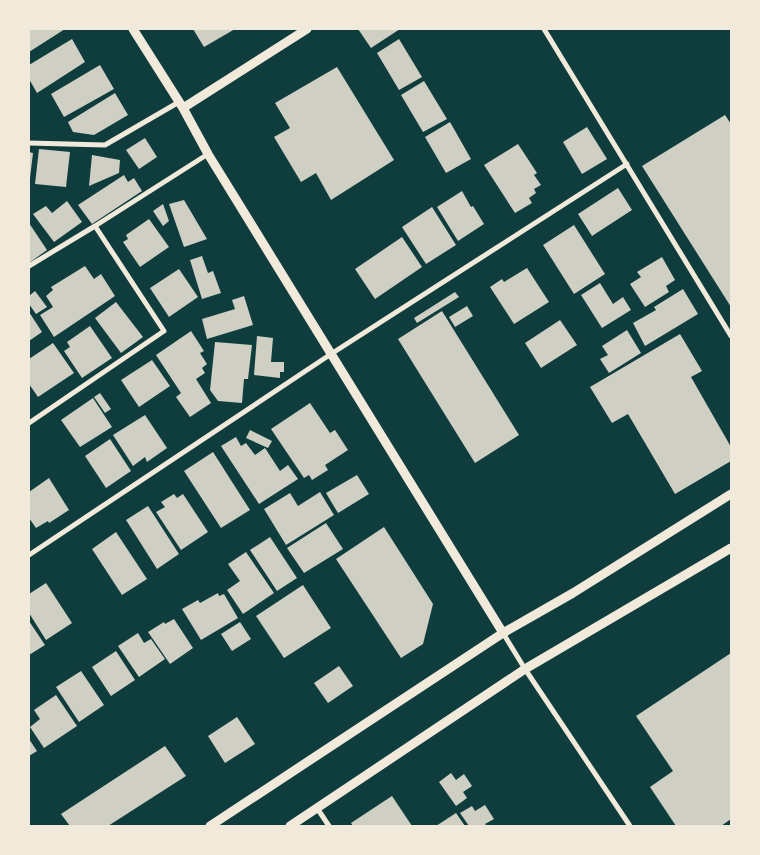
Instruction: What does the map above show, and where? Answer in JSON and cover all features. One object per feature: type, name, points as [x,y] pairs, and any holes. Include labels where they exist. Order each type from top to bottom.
[{"type":"street","points":[[133,29],[525,669],[630,826]]},
{"type":"street","points":[[29,142],[105,145],[181,105],[307,29]]},
{"type":"street","points":[[544,29],[731,336]]},
{"type":"street","points":[[29,266],[208,154]]},
{"type":"street","points":[[29,555],[331,354],[627,164]]},
{"type":"street","points":[[29,423],[164,331],[95,226]]},
{"type":"street","points":[[210,826],[504,633],[573,593],[731,494]]},
{"type":"street","points":[[290,826],[525,669],[731,548]]},
{"type":"street","points":[[317,808],[329,826]]},
{"type":"building","points":[[29,29],[65,29],[29,52]]},
{"type":"building","points":[[193,29],[235,29],[204,47]]},
{"type":"building","points":[[358,29],[400,29],[371,48]]},
{"type":"building","points":[[72,39],[85,62],[37,93],[29,79],[29,65]]},
{"type":"building","points":[[399,39],[422,77],[399,90],[377,53]]},
{"type":"building","points":[[100,65],[114,89],[64,117],[51,94]]},
{"type":"building","points":[[337,67],[394,160],[331,200],[316,173],[301,182],[274,137],[290,128],[275,103]]},
{"type":"building","points":[[424,81],[447,119],[423,132],[401,95]]},
{"type":"building","points":[[115,93],[128,115],[94,135],[73,132],[68,122]]},
{"type":"building","points":[[725,115],[731,124],[731,307],[642,166]]},
{"type":"building","points":[[450,122],[471,159],[446,173],[425,137]]},
{"type":"building","points":[[587,127],[607,159],[582,174],[563,142]]},
{"type":"building","points":[[145,138],[157,157],[139,169],[126,150]]},
{"type":"building","points":[[518,144],[537,173],[534,175],[541,185],[534,189],[536,193],[529,198],[532,203],[515,213],[484,165]]},
{"type":"building","points":[[39,149],[70,152],[66,187],[35,184]]},
{"type":"building","points":[[29,152],[33,153],[30,178],[29,178]]},
{"type":"building","points":[[92,155],[120,160],[119,173],[89,186]]},
{"type":"building","points":[[124,175],[128,182],[134,178],[142,191],[92,224],[78,205]]},
{"type":"building","points":[[618,188],[632,210],[592,236],[578,214]]},
{"type":"building","points":[[462,191],[484,224],[458,241],[437,207]]},
{"type":"building","points":[[184,200],[207,239],[184,247],[169,204]]},
{"type":"building","points":[[67,201],[82,222],[54,242],[33,214],[46,206],[52,213]]},
{"type":"building","points":[[163,204],[169,221],[163,226],[153,211]]},
{"type":"building","points":[[432,207],[456,245],[426,264],[402,227]]},
{"type":"building","points":[[149,219],[169,247],[140,267],[123,242],[128,239],[126,235]]},
{"type":"building","points":[[29,223],[47,250],[29,263]]},
{"type":"building","points":[[574,225],[605,274],[574,294],[543,245]]},
{"type":"building","points":[[402,237],[422,267],[375,299],[355,269]]},
{"type":"building","points":[[202,256],[208,273],[213,271],[221,293],[202,299],[190,260]]},
{"type":"building","points":[[662,257],[675,280],[666,286],[669,292],[645,307],[630,284],[641,277],[637,272]]},
{"type":"building","points":[[85,266],[94,279],[101,274],[115,296],[54,337],[40,315],[53,307],[46,296],[53,290],[51,287]]},
{"type":"building","points":[[527,268],[549,302],[514,324],[490,287],[502,279],[504,282]]},
{"type":"building","points":[[179,269],[198,297],[169,317],[150,288]]},
{"type":"building","points":[[600,283],[613,304],[623,297],[631,310],[602,328],[581,295]]},
{"type":"building","points":[[683,289],[698,314],[645,346],[633,323],[656,310],[654,307]]},
{"type":"building","points":[[35,291],[47,307],[36,314],[29,304],[29,296]]},
{"type":"building","points":[[455,292],[459,297],[417,323],[414,318]]},
{"type":"building","points":[[244,296],[253,325],[207,339],[202,319],[235,309],[232,300]]},
{"type":"building","points":[[116,302],[143,337],[121,353],[95,318]]},
{"type":"building","points":[[467,306],[473,316],[455,327],[449,317]]},
{"type":"building","points":[[442,311],[519,435],[475,463],[398,339]]},
{"type":"building","points":[[29,312],[42,332],[29,341]]},
{"type":"building","points":[[560,320],[577,345],[541,368],[525,343]]},
{"type":"building","points":[[90,326],[112,358],[82,378],[64,351],[70,347],[67,342]]},
{"type":"building","points":[[627,330],[641,353],[609,373],[600,359],[608,355],[602,346]]},
{"type":"building","points":[[191,331],[204,351],[200,353],[207,364],[202,368],[205,373],[196,379],[211,403],[190,417],[176,397],[181,393],[156,355]]},
{"type":"building","points":[[680,334],[702,371],[691,377],[731,447],[731,461],[675,494],[628,414],[612,423],[590,387]]},
{"type":"building","points":[[257,336],[273,338],[271,362],[284,362],[284,372],[280,372],[280,378],[254,375]]},
{"type":"building","points":[[215,342],[252,345],[248,379],[244,379],[242,403],[218,401],[210,390]]},
{"type":"building","points":[[53,343],[74,373],[38,397],[29,384],[29,359]]},
{"type":"building","points":[[152,360],[170,386],[139,407],[121,380]]},
{"type":"building","points":[[100,393],[111,409],[105,413],[94,397]]},
{"type":"building","points":[[93,398],[112,427],[80,447],[61,420]]},
{"type":"building","points":[[310,403],[330,433],[335,430],[348,450],[325,465],[328,470],[312,480],[309,475],[304,478],[271,429]]},
{"type":"building","points":[[145,415],[167,448],[147,462],[145,457],[133,466],[113,435]]},
{"type":"building","points":[[250,430],[272,441],[268,448],[246,438]]},
{"type":"building","points":[[236,437],[241,446],[246,443],[255,455],[265,448],[280,471],[288,465],[298,479],[259,504],[221,446]]},
{"type":"building","points":[[110,439],[131,471],[106,488],[85,456]]},
{"type":"building","points":[[213,452],[250,510],[221,528],[184,471]]},
{"type":"building","points":[[357,475],[369,494],[338,513],[326,493]]},
{"type":"building","points":[[49,478],[69,510],[49,523],[48,521],[36,528],[29,518],[29,492]]},
{"type":"building","points":[[320,492],[334,515],[286,545],[264,509],[290,493],[298,506]]},
{"type":"building","points":[[174,494],[177,498],[183,494],[208,532],[181,550],[156,512],[165,507],[161,502]]},
{"type":"building","points":[[148,506],[179,554],[157,569],[126,520]]},
{"type":"building","points":[[326,523],[343,549],[304,573],[287,548]]},
{"type":"building","points":[[384,527],[433,604],[423,644],[401,658],[336,559]]},
{"type":"building","points":[[116,532],[147,579],[122,595],[92,549]]},
{"type":"building","points":[[270,537],[297,578],[277,591],[250,550]]},
{"type":"building","points":[[246,552],[274,593],[243,614],[227,590],[240,581],[228,564]]},
{"type":"building","points":[[46,583],[72,623],[46,640],[29,613],[29,594]]},
{"type":"building","points":[[303,585],[331,628],[284,658],[256,616]]},
{"type":"building","points":[[218,593],[219,596],[224,594],[238,618],[201,640],[182,609],[198,600],[200,603]]},
{"type":"building","points":[[174,619],[193,648],[170,664],[148,632],[164,622],[165,624]]},
{"type":"building","points":[[29,621],[45,645],[29,655]]},
{"type":"building","points":[[240,622],[251,639],[232,651],[221,634]]},
{"type":"building","points":[[138,633],[144,643],[151,639],[165,659],[139,677],[118,646]]},
{"type":"building","points":[[116,651],[135,680],[111,696],[92,667]]},
{"type":"building","points":[[731,653],[731,819],[721,826],[676,826],[650,787],[673,771],[636,716]]},
{"type":"building","points":[[339,666],[353,686],[328,703],[314,683]]},
{"type":"building","points":[[81,671],[104,705],[79,722],[56,687]]},
{"type":"building","points":[[56,695],[77,726],[44,748],[30,727],[40,719],[34,710]]},
{"type":"building","points":[[237,717],[255,744],[225,763],[208,736]]},
{"type":"building","points":[[29,739],[37,751],[29,756]]},
{"type":"building","points":[[165,746],[186,776],[108,826],[70,826],[61,814]]},
{"type":"building","points":[[451,773],[456,780],[464,774],[472,786],[463,792],[467,798],[456,806],[439,782]]},
{"type":"building","points":[[392,796],[412,826],[353,826],[351,823]]},
{"type":"building","points":[[485,805],[494,819],[485,824],[487,826],[469,826],[460,813],[472,806],[475,811]]},
{"type":"building","points":[[456,813],[465,826],[436,826]]}]
